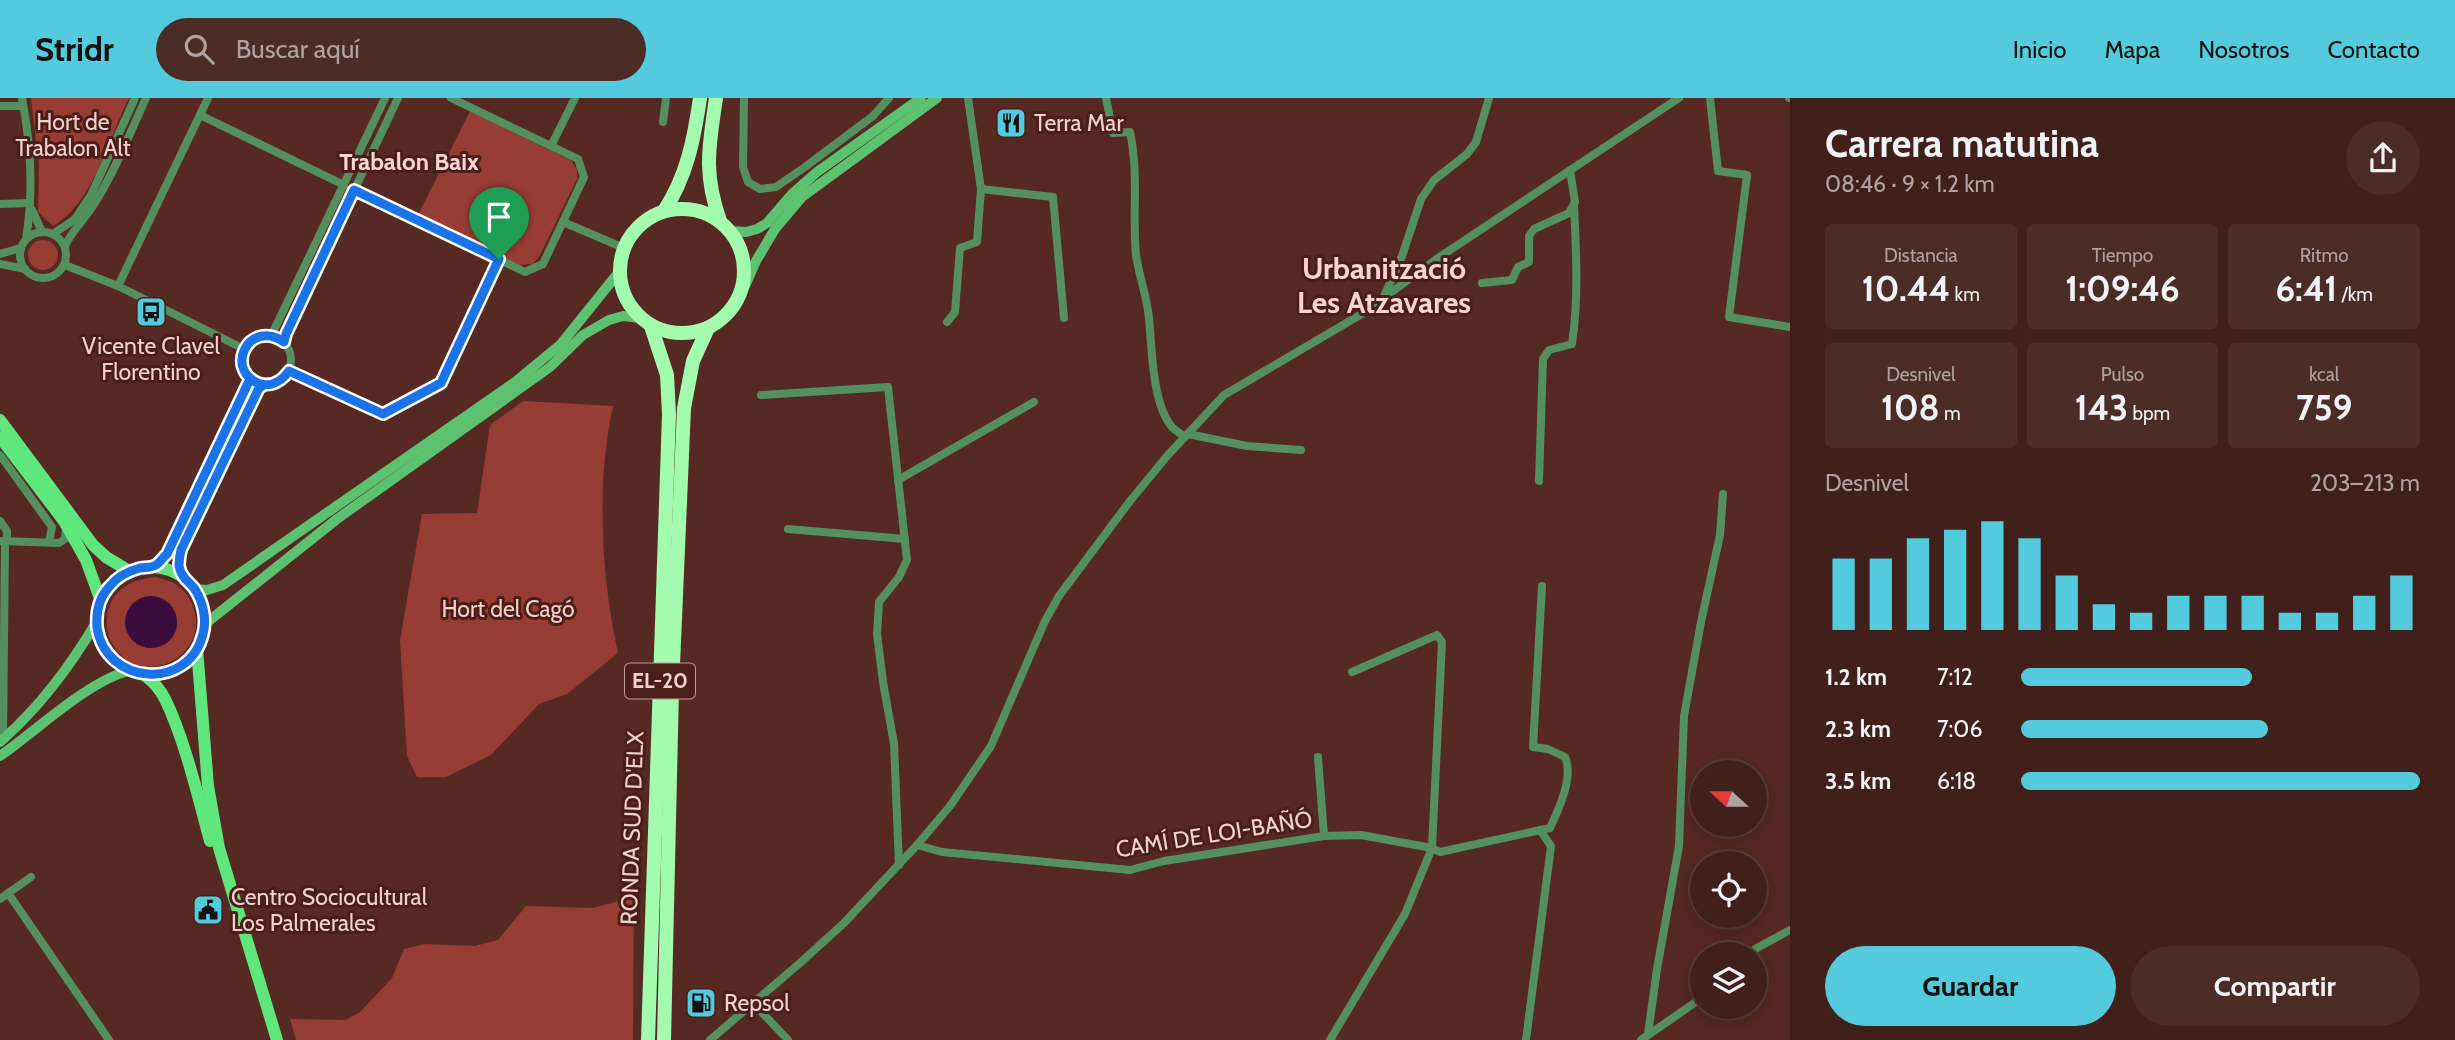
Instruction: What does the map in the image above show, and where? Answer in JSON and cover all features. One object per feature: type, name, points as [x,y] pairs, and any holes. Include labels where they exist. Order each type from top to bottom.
[{"type":"highway","name":"EL-20","points":[[646,322],[629,305],[622,289],[619,272],[624,248],[633,232],[647,219],[664,211],[675,194],[695,135],[700,98]]},
{"type":"highway","points":[[716,98],[708,153],[710,192],[725,226],[738,244],[746,272],[745,286]]},
{"type":"highway","points":[[664,211],[683,208],[703,212],[725,226]]},
{"type":"highway","name":"EL-20","points":[[708,328],[728,312],[745,286]]},
{"type":"highway","points":[[646,322],[669,332],[679,333],[708,328]]},
{"type":"highway","name":"RONDA SUD D'ELX","points":[[646,322],[667,375],[669,414],[648,1040]]},
{"type":"highway","name":"RONDA SUD D'ELX","points":[[664,1040],[671,689],[684,408],[694,361],[708,328]]},
{"type":"main road","points":[[745,286],[775,229],[802,197],[937,98]]},
{"type":"main road","points":[[725,226],[746,232],[767,223],[792,194],[817,172],[917,100]]},
{"type":"main road","points":[[194,589],[207,590],[223,585],[515,382],[561,344],[619,272]]},
{"type":"main road","points":[[205,624],[337,519],[550,367],[583,335],[623,316],[646,322]]},
{"type":"main road","points":[[0,420],[93,545],[106,557],[130,571]]},
{"type":"main road","points":[[0,437],[64,521],[86,560],[101,601]]},
{"type":"main road","points":[[154,567],[170,570],[184,578],[194,589],[203,606],[205,624],[197,649],[188,661],[160,675],[144,675],[128,671],[115,662],[105,650],[97,621],[107,588],[117,578],[130,571],[154,567]]},
{"type":"main road","points":[[1,741],[32,714],[73,662],[97,621]]},
{"type":"main road","points":[[197,649],[216,849],[269,1040]]},
{"type":"main road","points":[[0,756],[113,675],[128,671]]},
{"type":"main road","points":[[144,675],[154,682],[165,698],[277,1040]]},
{"type":"street","points":[[53,234],[75,219],[91,195],[135,98]]},
{"type":"street","points":[[0,106],[22,102],[31,153],[30,203],[26,239],[21,248],[20,259],[32,276],[41,279],[59,273],[65,265],[68,238],[83,222],[108,181],[146,98]]},
{"type":"street","points":[[118,286],[208,98]]},
{"type":"street","points":[[264,385],[250,379],[242,362],[244,349],[256,338],[268,335],[274,330],[385,98]]},
{"type":"street","points":[[184,578],[179,565],[181,550],[259,388],[276,383],[289,371],[291,357],[284,342],[286,334],[398,98]]},
{"type":"street","points":[[354,190],[525,272],[543,264],[584,177],[579,159],[451,98]]},
{"type":"street","points":[[551,146],[575,98]]},
{"type":"street","points":[[663,122],[666,98]]},
{"type":"street","points":[[744,98],[743,167],[748,182],[760,189],[776,187],[786,181],[873,116],[889,98]]},
{"type":"street","points":[[947,321],[955,312],[960,248],[977,242],[981,189],[968,98]]},
{"type":"street","points":[[1106,98],[1112,133],[1130,132],[1135,174],[1136,255],[1149,315],[1153,366],[1160,401],[1171,426],[1186,435],[1247,446],[1301,450]]},
{"type":"street","points":[[1384,297],[1402,256],[1421,199],[1434,180],[1467,154],[1476,142],[1489,98]]},
{"type":"street","points":[[710,1040],[844,923],[950,806],[991,746],[1045,621],[1059,596],[1130,501],[1224,395],[1350,321],[1679,98]]},
{"type":"street","points":[[1710,98],[1718,171],[1747,175],[1729,317],[1790,327]]},
{"type":"street","points":[[200,115],[344,185]]},
{"type":"street","points":[[1539,481],[1543,359],[1549,350],[1572,344],[1575,323],[1577,295],[1574,187],[1570,170]]},
{"type":"street","points":[[981,189],[1053,197],[1064,318]]},
{"type":"street","points":[[30,203],[42,232]]},
{"type":"street","points":[[0,204],[30,203]]},
{"type":"street","points":[[1482,283],[1512,280],[1518,267],[1529,262],[1529,236],[1534,229],[1569,213],[1574,204]]},
{"type":"street","points":[[563,222],[624,248]]},
{"type":"street","points":[[26,239],[42,232],[53,234],[65,246]]},
{"type":"street","points":[[0,254],[21,248]]},
{"type":"street","points":[[289,371],[383,414],[441,383],[499,259]]},
{"type":"street","points":[[0,264],[25,269]]},
{"type":"street","points":[[65,265],[118,286],[244,349]]},
{"type":"street","points":[[268,335],[284,342]]},
{"type":"street","points":[[154,567],[167,554],[250,379]]},
{"type":"street","points":[[761,395],[888,387],[907,560],[899,576],[879,602],[877,634],[894,744],[899,865]]},
{"type":"street","points":[[898,480],[1034,402]]},
{"type":"street","points":[[0,456],[52,527],[49,542]]},
{"type":"street","points":[[1645,1037],[1679,846],[1684,716],[1720,535],[1723,494]]},
{"type":"street","points":[[0,521],[7,531],[4,541],[1,741]]},
{"type":"street","points":[[4,541],[59,543],[65,539],[67,531],[64,521]]},
{"type":"street","points":[[788,528],[905,538]]},
{"type":"street","points":[[1526,1040],[1551,846],[1540,830],[1550,828],[1558,810],[1569,765],[1565,757],[1548,749],[1533,747],[1542,586]]},
{"type":"street","points":[[1330,1040],[1405,914],[1433,848],[1442,642],[1437,635],[1352,671]]},
{"type":"street","points":[[1318,757],[1324,836]]},
{"type":"street","name":"CAMÍ DE LOI-BAÑÓ","points":[[917,845],[942,852],[1130,870],[1185,858],[1324,836],[1361,835],[1433,848],[1440,852],[1540,830]]},
{"type":"street","points":[[0,899],[31,877]]},
{"type":"street","points":[[8,893],[109,1040]]},
{"type":"street","points":[[1767,942],[1790,930]]},
{"type":"street","points":[[752,1003],[788,1040]]},
{"type":"street","points":[[1645,1037],[1690,1006]]},
{"type":"green space","name":"Hort de Trabalon Alt","points":[[31,98],[129,98],[90,186],[67,216],[53,226],[38,212],[39,165]]},
{"type":"green space","points":[[470,111],[572,161],[577,170],[577,179],[539,257],[533,264],[518,265],[417,217]]},
{"type":"green space","points":[[43,240],[54,244],[58,255],[54,266],[43,270],[32,266],[28,255],[32,244]]},
{"type":"green space","name":"Hort del Cagó","points":[[523,401],[613,406],[604,466],[603,530],[604,561],[618,653],[567,694],[539,704],[491,755],[446,777],[417,777],[407,756],[400,640],[422,514],[477,513],[490,425]]},
{"type":"green space","points":[[156,577],[172,582],[186,593],[194,609],[196,626],[191,643],[171,662],[141,666],[125,659],[113,646],[107,629],[108,611],[116,595],[131,583]],"holes":[[[163,599],[171,607],[177,624],[172,638],[156,647],[145,648]]]},
{"type":"green space","points":[[634,897],[633,1040],[296,1040],[290,1019],[346,1020],[360,1012],[392,978],[404,949],[425,944],[475,946],[498,940],[526,906],[593,908]]},
{"type":"shaded area","points":[[151,596],[161,598],[169,604],[175,612],[175,632],[169,640],[161,646],[151,648],[141,646],[133,640],[127,632],[125,622],[127,612],[133,604],[141,598]]},
{"type":"place","name":"Terra Mar","points":[[1011,123]]},
{"type":"place","name":"Vicente Clavel Florentino","points":[[151,312]]},
{"type":"place","name":"Centro Sociocultural Los Palmerales","points":[[208,910]]},
{"type":"place","name":"Repsol","points":[[701,1003]]},
{"type":"district","name":"Trabalon Baix","points":[[409,162]]},
{"type":"district","name":"Urbanització Les Atzavares","points":[[1384,286]]},
{"type":"route","points":[[499,259],[354,190],[284,342],[268,335],[249,342],[244,349],[243,369],[250,379],[264,385],[259,388],[181,550],[181,573],[203,606],[205,624],[197,649],[188,661],[160,675],[128,671],[115,662],[105,650],[97,621],[98,610],[107,588],[130,571],[154,567],[167,554],[250,379],[267,385],[276,383],[289,371],[383,414],[441,383],[499,259]]}]
